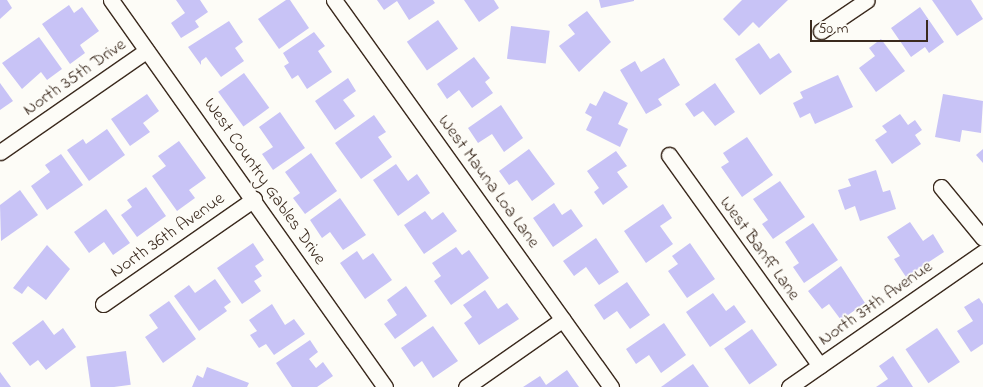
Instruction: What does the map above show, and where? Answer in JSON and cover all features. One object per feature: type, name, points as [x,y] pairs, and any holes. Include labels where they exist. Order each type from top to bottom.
[{"type":"street","name":"West Country Gables Drive","points":[[111,0],[254,199],[385,387]]},
{"type":"street","name":"West Mauna Loa Lane","points":[[334,0],[612,387]]},
{"type":"street","points":[[822,31],[866,0]]},
{"type":"street","name":"North 35th Drive","points":[[0,152],[146,51]]},
{"type":"street","name":"West Banff Lane","points":[[669,155],[820,366]]},
{"type":"street","points":[[941,188],[983,238]]},
{"type":"street","name":"North 36th Avenue","points":[[103,304],[254,199]]},
{"type":"street","name":"North 37th Avenue","points":[[789,387],[983,252]]},
{"type":"street","points":[[466,387],[563,319]]},
{"type":"building","points":[[0,0],[7,0],[12,8],[0,19]]},
{"type":"building","points":[[176,0],[200,0],[208,12],[195,21],[199,27],[181,38],[171,23],[185,13]]},
{"type":"building","points":[[286,0],[290,0],[309,28],[279,49],[258,19]]},
{"type":"building","points":[[377,0],[433,0],[435,3],[409,20],[397,1],[384,10]]},
{"type":"building","points":[[464,0],[494,0],[499,8],[479,22]]},
{"type":"building","points":[[599,0],[634,0],[634,1],[601,8]]},
{"type":"building","points":[[742,0],[788,0],[759,28],[753,22],[739,36],[723,19]]},
{"type":"building","points":[[932,0],[971,0],[983,19],[957,36]]},
{"type":"building","points":[[69,5],[74,13],[82,7],[99,31],[80,45],[85,53],[70,64],[42,24]]},
{"type":"building","points":[[920,7],[944,42],[929,53],[925,47],[911,57],[891,28]]},
{"type":"building","points":[[587,11],[611,42],[579,72],[559,46],[575,34],[568,25]]},
{"type":"building","points":[[438,20],[458,49],[427,70],[407,42]]},
{"type":"building","points":[[229,21],[243,42],[235,48],[244,61],[221,77],[206,57],[201,61],[201,65],[188,47]]},
{"type":"building","points":[[511,26],[550,31],[546,64],[507,59]]},
{"type":"building","points":[[314,32],[325,46],[318,51],[332,72],[307,89],[298,75],[292,79],[284,66],[289,63],[283,53]]},
{"type":"building","points":[[39,37],[62,69],[47,80],[41,72],[22,89],[2,63]]},
{"type":"building","points":[[881,39],[905,71],[876,92],[859,68],[875,56],[869,48]]},
{"type":"building","points":[[759,43],[770,59],[779,53],[792,72],[760,95],[735,59]]},
{"type":"building","points":[[474,57],[490,78],[485,82],[493,93],[472,108],[459,90],[447,99],[437,84]]},
{"type":"building","points":[[664,58],[680,85],[658,99],[662,105],[646,114],[620,70],[635,61],[641,72]]},
{"type":"building","points":[[244,73],[269,108],[243,127],[218,92]]},
{"type":"building","points":[[838,75],[853,107],[815,124],[810,113],[800,118],[793,103],[803,98],[800,92]]},
{"type":"building","points":[[348,78],[356,91],[343,100],[355,116],[335,130],[315,101]]},
{"type":"building","points":[[0,83],[13,101],[0,110]]},
{"type":"building","points":[[715,83],[735,112],[715,126],[703,111],[694,117],[685,104]]},
{"type":"building","points":[[604,91],[628,103],[618,124],[628,129],[620,147],[586,130],[592,117],[585,113],[590,103],[596,106]]},
{"type":"building","points":[[147,94],[159,111],[143,123],[150,132],[130,146],[111,119]]},
{"type":"building","points":[[943,94],[983,101],[981,133],[962,130],[960,142],[935,137]]},
{"type":"building","points":[[501,105],[523,138],[504,152],[492,134],[478,143],[468,128]]},
{"type":"building","points":[[280,112],[305,148],[273,170],[262,154],[273,147],[259,127]]},
{"type":"building","points":[[900,114],[908,125],[915,120],[922,130],[915,135],[921,144],[892,164],[875,140],[887,132],[882,126]]},
{"type":"building","points":[[374,115],[386,132],[378,137],[392,157],[361,179],[335,143]]},
{"type":"building","points":[[107,129],[125,155],[89,181],[67,150],[83,139],[86,144]]},
{"type":"building","points":[[747,137],[773,175],[742,197],[721,167],[729,162],[723,153]]},
{"type":"building","points":[[179,141],[206,178],[189,190],[195,198],[177,211],[152,176],[166,166],[158,156]]},
{"type":"building","points":[[529,149],[555,184],[532,201],[517,180],[509,185],[499,171]]},
{"type":"building","points":[[983,149],[983,163],[976,155]]},
{"type":"building","points":[[616,151],[627,166],[617,172],[628,187],[603,205],[594,192],[599,188],[587,171]]},
{"type":"building","points":[[311,153],[337,191],[305,214],[293,198],[300,193],[285,172]]},
{"type":"building","points":[[61,154],[83,185],[47,210],[31,186],[50,172],[45,165]]},
{"type":"building","points":[[396,164],[408,181],[417,174],[430,193],[398,216],[373,180]]},
{"type":"building","points":[[876,170],[883,192],[890,190],[896,209],[860,221],[855,206],[845,210],[838,190],[851,186],[848,179]]},
{"type":"building","points":[[780,181],[805,217],[773,239],[762,224],[768,220],[753,199]]},
{"type":"building","points":[[146,187],[166,216],[137,237],[121,215],[132,207],[127,200]]},
{"type":"building","points":[[20,190],[38,215],[1,241],[0,205]]},
{"type":"building","points":[[340,198],[366,235],[343,250],[330,232],[322,238],[310,220]]},
{"type":"building","points":[[554,203],[562,215],[571,209],[583,226],[553,247],[533,218]]},
{"type":"building","points":[[663,204],[672,218],[660,226],[673,244],[646,263],[624,231]]},
{"type":"building","points":[[106,209],[130,243],[113,255],[104,242],[89,253],[74,232]]},
{"type":"building","points":[[425,211],[432,220],[443,212],[457,231],[424,254],[404,225]]},
{"type":"building","points":[[910,222],[923,241],[933,234],[944,252],[906,277],[894,259],[900,256],[887,237]]},
{"type":"building","points":[[813,223],[838,260],[804,283],[793,267],[799,263],[785,242]]},
{"type":"building","points":[[596,238],[619,272],[599,285],[586,267],[574,276],[563,261]]},
{"type":"building","points":[[253,243],[264,260],[255,266],[262,276],[254,281],[261,291],[242,304],[217,268]]},
{"type":"building","points":[[690,243],[715,279],[687,298],[668,271],[678,264],[672,256]]},
{"type":"building","points":[[47,245],[70,269],[46,300],[28,286],[22,294],[13,288]]},
{"type":"building","points":[[456,247],[462,255],[469,250],[489,278],[451,305],[434,281],[441,276],[432,263]]},
{"type":"building","points":[[357,251],[363,260],[373,253],[392,280],[365,299],[340,263]]},
{"type":"building","points":[[841,266],[865,303],[841,320],[829,304],[822,309],[808,291]]},
{"type":"building","points":[[215,279],[231,302],[224,307],[227,311],[199,331],[174,296],[189,285],[195,293]]},
{"type":"building","points":[[627,282],[650,315],[630,329],[617,311],[604,320],[594,305]]},
{"type":"building","points":[[406,286],[427,316],[395,339],[384,324],[397,315],[387,300]]},
{"type":"building","points":[[485,290],[498,309],[507,303],[519,319],[479,345],[464,323],[472,317],[463,305]]},
{"type":"building","points":[[713,293],[726,311],[734,305],[746,322],[710,347],[686,312]]},
{"type":"building","points":[[979,298],[983,304],[983,344],[971,352],[957,331],[973,321],[964,307]]},
{"type":"building","points":[[169,301],[196,339],[163,363],[145,337],[158,328],[149,315]]},
{"type":"building","points":[[272,304],[285,325],[294,319],[305,334],[274,355],[266,344],[259,348],[250,335],[257,331],[249,320]]},
{"type":"building","points":[[43,320],[54,335],[63,328],[76,347],[46,370],[38,360],[30,366],[12,343]]},
{"type":"building","points":[[664,323],[686,355],[661,373],[649,355],[636,364],[626,349]]},
{"type":"building","points":[[433,326],[458,361],[433,378],[422,361],[414,367],[401,348]]},
{"type":"building","points":[[937,328],[960,362],[928,383],[905,349]]},
{"type":"building","points":[[752,329],[777,365],[749,385],[724,349]]},
{"type":"building","points":[[310,340],[318,352],[309,359],[316,368],[323,362],[333,376],[317,387],[292,387],[276,363]]},
{"type":"building","points":[[126,351],[131,385],[91,387],[86,357]]},
{"type":"building","points":[[893,356],[913,387],[876,387],[888,379],[879,366]]},
{"type":"building","points":[[693,364],[709,387],[661,387]]},
{"type":"building","points":[[207,367],[249,383],[247,387],[192,387],[197,375],[203,378]]},
{"type":"building","points":[[567,370],[579,387],[523,387],[540,376],[546,385]]},
{"type":"building","points":[[0,372],[11,387],[0,387]]}]
